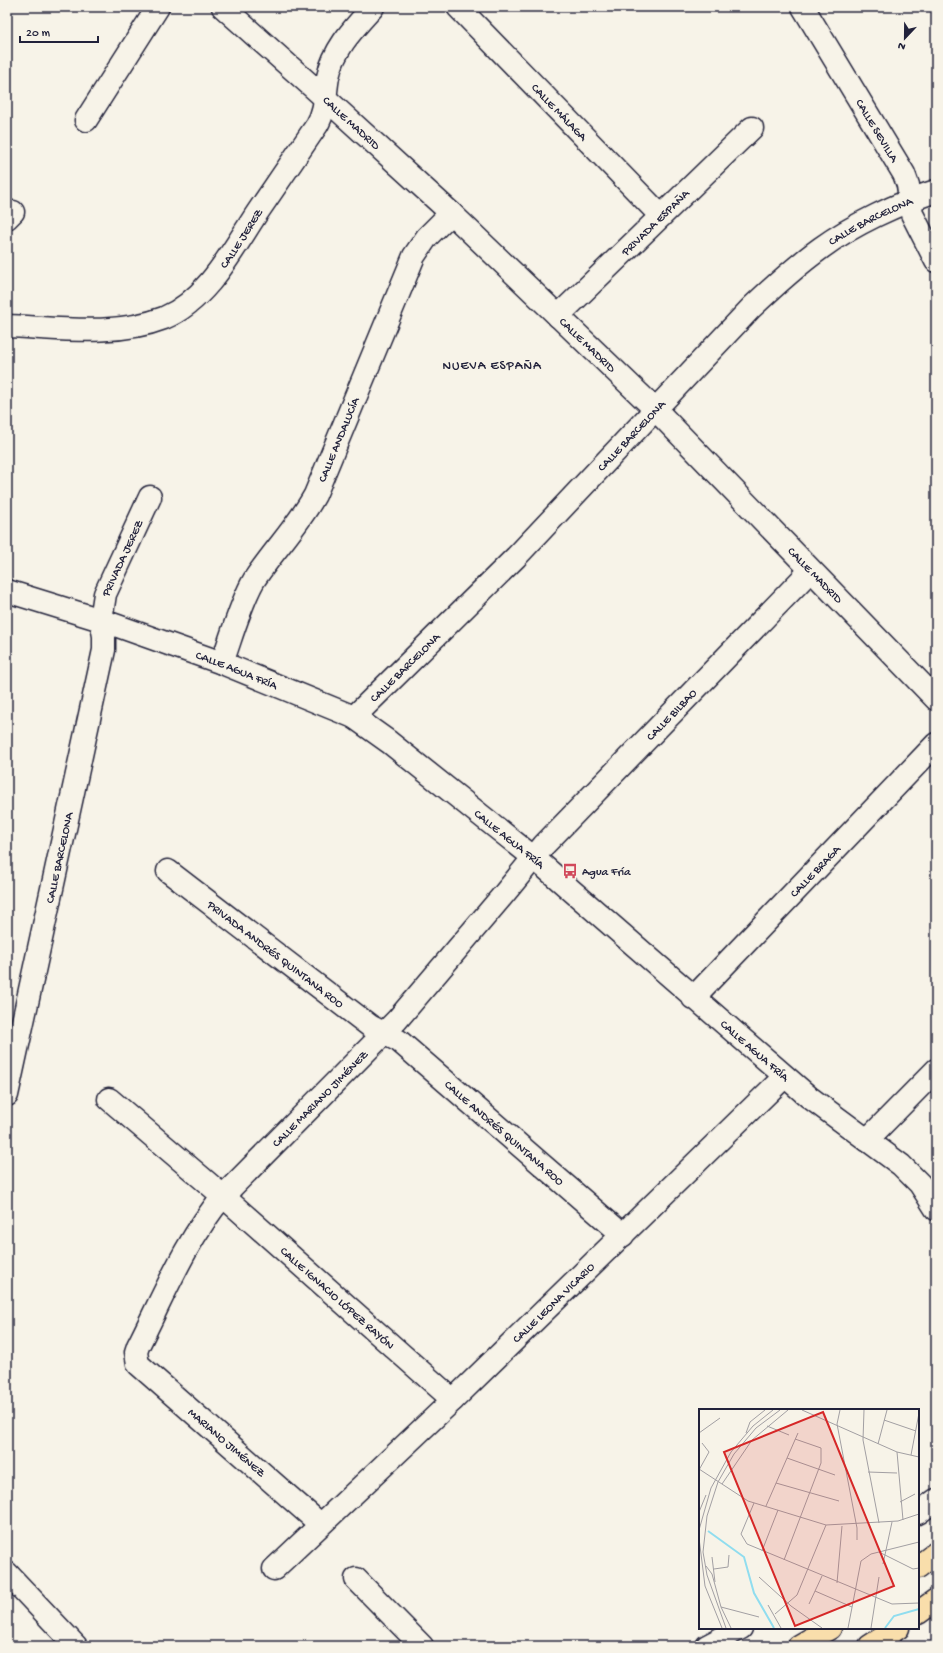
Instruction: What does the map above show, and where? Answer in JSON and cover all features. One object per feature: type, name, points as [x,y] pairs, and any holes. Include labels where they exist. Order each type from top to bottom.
[{"type":"main road","points":[[919,1566],[936,1553]]},
{"type":"main road","points":[[919,1612],[936,1600]]},
{"type":"main road","points":[[799,1646],[828,1629]]},
{"type":"main road","points":[[870,1646],[896,1629]]},
{"type":"street","points":[[86,120],[158,7]]},
{"type":"street","name":"CALLE MADRID","points":[[223,7],[451,213],[654,409],[936,700]]},
{"type":"street","name":"CALLE JEREZ","points":[[8,324],[79,330],[128,327],[163,318],[183,308],[201,292],[220,268],[321,119],[328,77],[338,50],[350,32],[373,7]]},
{"type":"street","name":"CALLE MÁLAGA","points":[[458,7],[661,216]]},
{"type":"street","name":"CALLE SEVILLA","points":[[803,7],[904,174],[908,185],[912,214],[936,261]]},
{"type":"street","name":"PRIVADA ESPAÑA","points":[[558,316],[752,128]]},
{"type":"street","name":"CALLE BARCELONA","points":[[354,717],[516,557],[654,409],[751,308],[784,277],[822,247],[854,228],[910,201],[936,191]]},
{"type":"street","name":"CALLE ANDALUCÍA","points":[[222,663],[251,586],[300,521],[315,495],[414,256],[427,237],[451,213]]},
{"type":"street","name":"PRIVADA JEREZ","points":[[101,620],[105,594],[150,497]]},
{"type":"street","name":"CALLE BILBAO","points":[[533,857],[810,571]]},
{"type":"street","name":"CALLE AGUA FRÍA","points":[[7,591],[101,620],[222,663],[354,717],[389,742],[533,857],[808,1097],[910,1173],[920,1184],[936,1209]]},
{"type":"street","name":"CALLE BARCELONA","points":[[7,1095],[104,650],[104,636],[101,620]]},
{"type":"street","name":"CALLE BRAGA","points":[[693,998],[936,744]]},
{"type":"street","name":"CALLE MARIANO JIMÉNEZ","points":[[136,1358],[138,1346],[188,1246],[210,1211],[223,1196],[385,1033],[499,900],[533,857]]},
{"type":"street","name":"PRIVADA ANDRÉS QUINTANA ROO","points":[[168,871],[370,1026],[385,1033]]},
{"type":"street","name":"CALLE ANDRÉS QUINTANA ROO","points":[[385,1033],[399,1041],[623,1235]]},
{"type":"street","points":[[867,1140],[936,1070]]},
{"type":"street","name":"CALLE LEONA VICARIO","points":[[274,1569],[453,1400],[784,1077]]},
{"type":"street","name":"CALLE IGNACIO LÓPEZ RAYÓN","points":[[109,1100],[223,1196],[453,1400]]},
{"type":"street","name":"MARIANO JIMÉNEZ","points":[[136,1358],[142,1369],[320,1524]]},
{"type":"street","points":[[919,1512],[936,1500]]},
{"type":"street","points":[[7,1573],[76,1646]]},
{"type":"street","points":[[356,1579],[422,1646]]},
{"type":"street","points":[[707,1646],[739,1629]]},
{"type":"place","name":"Agua Fría","points":[[570,871]]},
{"type":"district","name":"NUEVA ESPAÑA","points":[[492,364]]}]
